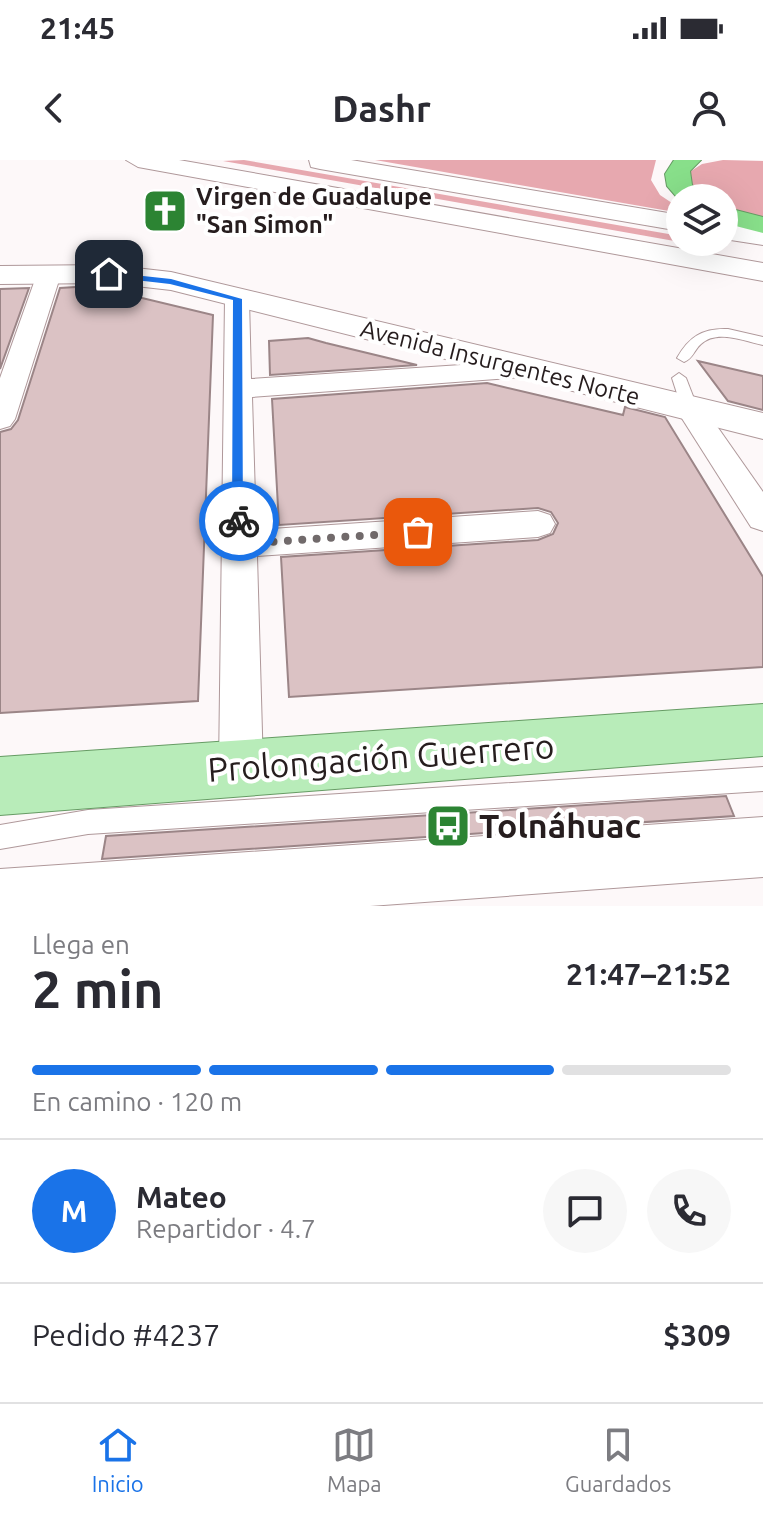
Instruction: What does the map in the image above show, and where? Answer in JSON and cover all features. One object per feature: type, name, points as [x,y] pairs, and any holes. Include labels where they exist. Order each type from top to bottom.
[{"type":"highway","points":[[679,184],[678,169],[689,160]]},
{"type":"highway","points":[[738,219],[763,225]]},
{"type":"main road","points":[[138,160],[763,272]]},
{"type":"main road","points":[[309,160],[666,221]]},
{"type":"main road","points":[[738,233],[763,237]]},
{"type":"main road","name":"Avenida Insurgentes Norte","points":[[0,275],[109,274],[171,281],[523,369],[685,393],[763,426]]},
{"type":"main road","name":"Prolongación Guerrero","points":[[0,786],[763,730]]},
{"type":"main road","points":[[0,901],[250,895],[763,847]]},
{"type":"street","points":[[0,419],[49,274]]},
{"type":"street","points":[[237,299],[241,768]]},
{"type":"street","points":[[238,389],[523,369]]},
{"type":"street","points":[[685,393],[763,518]]},
{"type":"street","points":[[239,544],[538,524]]},
{"type":"lane","points":[[684,358],[692,340],[704,334],[721,332],[763,341]]},
{"type":"lane","points":[[0,837],[88,822],[763,779]]},
{"type":"lane","points":[[0,877],[79,880],[763,826]]},
{"type":"shaded area","points":[[244,160],[666,234],[666,240],[223,161]]},
{"type":"shaded area","points":[[375,160],[656,160],[651,180],[666,199],[666,210]]},
{"type":"shaded area","points":[[723,160],[763,161],[763,221],[738,213],[738,184],[690,184],[688,173],[702,164]]},
{"type":"building","points":[[92,286],[213,315],[198,701],[0,713],[0,432],[11,429],[18,420],[60,288]]},
{"type":"building","points":[[29,288],[0,369],[0,289]]},
{"type":"building","points":[[308,338],[417,365],[270,375],[269,341]]},
{"type":"building","points":[[698,361],[763,376],[763,410],[728,401]]},
{"type":"building","points":[[487,383],[623,415],[625,407],[665,417],[763,577],[763,667],[289,697],[281,557],[538,540],[553,534],[558,523],[551,512],[538,508],[279,525],[272,399]]},
{"type":"building","points":[[726,796],[734,816],[102,859],[106,836]]},
{"type":"way so far","points":[[239,521],[239,544],[418,532]]},
{"type":"place","name":"Virgen de Guadalupe \"San Simon\"","points":[[165,211]]},
{"type":"place","name":"Tolnáhuac","points":[[448,826]]},
{"type":"route","points":[[109,274],[171,281],[237,299],[239,521]]}]
